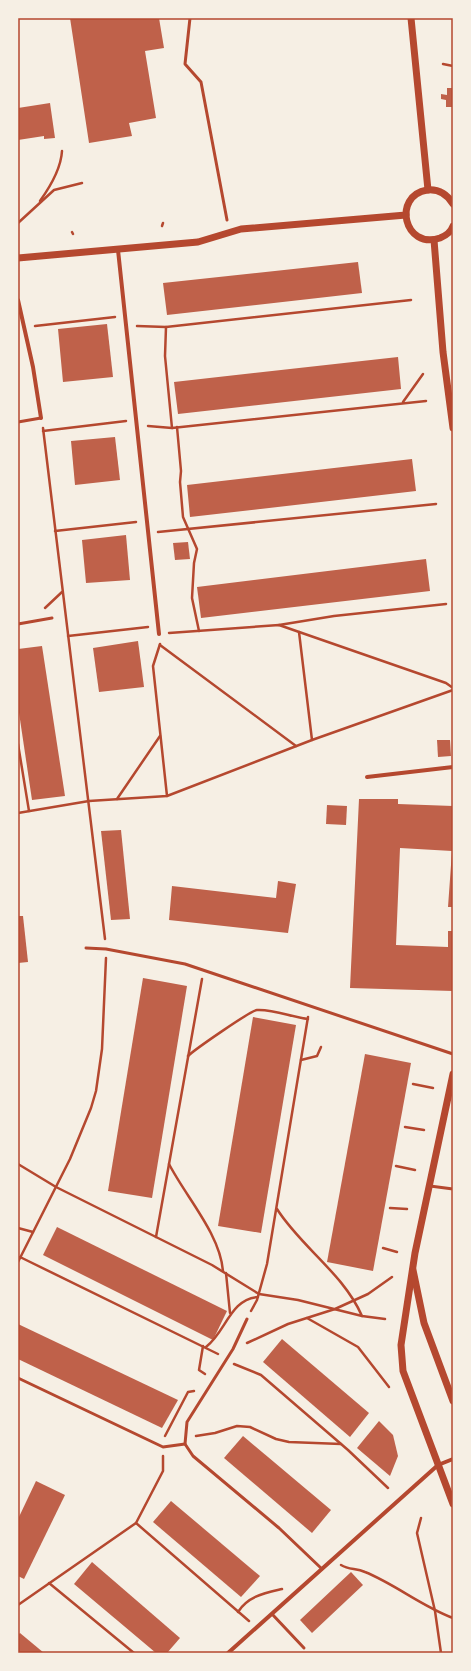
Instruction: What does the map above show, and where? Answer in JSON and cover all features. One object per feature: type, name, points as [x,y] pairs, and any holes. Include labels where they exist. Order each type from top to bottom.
[{"type":"street","points":[[411,18],[428,190]]},
{"type":"street","points":[[453,204],[446,195],[428,190],[412,198],[406,208],[407,223],[411,231],[425,240],[434,240],[444,237],[453,226]]},
{"type":"street","points":[[18,258],[198,242],[241,228],[406,214]]},
{"type":"street","points":[[434,240],[443,352],[453,428]]},
{"type":"street","points":[[118,250],[159,634]]},
{"type":"street","points":[[18,300],[41,418]]},
{"type":"street","points":[[367,777],[453,767]]},
{"type":"street","points":[[453,1074],[412,1266],[401,1345],[404,1371],[453,1504]]},
{"type":"street","points":[[412,1266],[424,1323],[453,1401]]},
{"type":"street","points":[[228,1653],[438,1465],[453,1459]]},
{"type":"lane","points":[[190,18],[185,64],[201,82],[227,220]]},
{"type":"lane","points":[[18,422],[41,418]]},
{"type":"lane","points":[[18,624],[52,618]]},
{"type":"lane","points":[[86,948],[106,949],[185,964],[453,1054]]},
{"type":"lane","points":[[428,1186],[453,1189]]},
{"type":"lane","points":[[247,1319],[226,1360],[187,1422],[185,1444],[193,1456],[279,1528],[322,1569]]},
{"type":"lane","points":[[18,1378],[163,1447],[185,1444]]},
{"type":"lane","points":[[272,1614],[304,1648]]},
{"type":"path","points":[[442,64],[453,66]]},
{"type":"path","points":[[37,204],[48,190],[61,163],[62,151]]},
{"type":"path","points":[[18,223],[54,190],[82,183]]},
{"type":"path","points":[[126,327],[166,327],[411,300]]},
{"type":"path","points":[[24,328],[125,316]]},
{"type":"path","points":[[166,327],[165,356],[172,428]]},
{"type":"path","points":[[403,403],[423,374]]},
{"type":"path","points":[[136,427],[172,428],[426,401]]},
{"type":"path","points":[[18,1262],[85,1127],[96,1092],[104,1023],[106,949],[41,418]]},
{"type":"path","points":[[43,431],[136,420]]},
{"type":"path","points":[[177,427],[182,471],[180,482],[184,517],[197,549],[194,563],[192,598],[199,631]]},
{"type":"path","points":[[148,533],[436,504]]},
{"type":"path","points":[[55,531],[147,521]]},
{"type":"path","points":[[38,621],[47,604],[62,592]]},
{"type":"path","points":[[167,796],[153,666],[160,644],[159,634],[279,625],[334,616],[446,604]]},
{"type":"path","points":[[18,813],[89,801],[167,796],[312,740],[453,689],[446,683],[279,625]]},
{"type":"path","points":[[68,636],[158,626]]},
{"type":"path","points":[[299,632],[312,740]]},
{"type":"path","points":[[160,644],[296,746]]},
{"type":"path","points":[[116,800],[151,752],[161,734]]},
{"type":"path","points":[[18,744],[29,811]]},
{"type":"path","points":[[156,1237],[203,970]]},
{"type":"path","points":[[188,1057],[205,1042],[255,1010],[271,1011],[308,1019]]},
{"type":"path","points":[[247,1319],[259,1295],[267,1264],[309,1014]]},
{"type":"path","points":[[301,1060],[317,1056],[321,1047]]},
{"type":"path","points":[[413,1084],[433,1088]]},
{"type":"path","points":[[405,1127],[424,1130]]},
{"type":"path","points":[[169,1163],[211,1236],[222,1260],[225,1272],[230,1314]]},
{"type":"path","points":[[18,1164],[56,1187],[225,1272],[259,1295]]},
{"type":"path","points":[[396,1166],[415,1170]]},
{"type":"path","points":[[277,1208],[287,1225],[327,1266],[354,1300],[362,1316]]},
{"type":"path","points":[[390,1208],[407,1209]]},
{"type":"path","points":[[18,1228],[33,1232]]},
{"type":"path","points":[[383,1248],[397,1252]]},
{"type":"path","points":[[20,1257],[204,1346],[226,1360],[261,1375],[341,1444],[388,1488]]},
{"type":"path","points":[[235,1344],[250,1342],[288,1324],[334,1309],[368,1294],[392,1277]]},
{"type":"path","points":[[214,1380],[199,1370],[204,1346],[218,1337],[230,1314],[250,1298],[259,1295],[298,1300],[362,1316],[385,1319]]},
{"type":"path","points":[[307,1318],[358,1347],[388,1387]]},
{"type":"path","points":[[195,1436],[215,1433],[237,1426],[250,1427],[276,1439],[289,1442],[341,1444]]},
{"type":"path","points":[[18,1605],[136,1523],[163,1471],[163,1447]]},
{"type":"path","points":[[421,1518],[417,1533],[435,1611],[441,1653]]},
{"type":"path","points":[[136,1523],[257,1628]]},
{"type":"path","points":[[332,1560],[349,1570],[365,1572],[435,1611],[453,1618]]},
{"type":"path","points":[[50,1583],[134,1653]]},
{"type":"path","points":[[238,1612],[250,1599],[263,1594],[285,1589]]},
{"type":"building","points":[[70,18],[159,18],[164,48],[145,51],[156,118],[129,123],[132,136],[89,143]]},
{"type":"building","points":[[447,88],[453,88],[453,107],[446,107],[446,100],[441,99],[441,94],[447,95]]},
{"type":"building","points":[[50,103],[55,138],[44,139],[44,136],[18,140],[18,108]]},
{"type":"building","points":[[358,262],[362,293],[167,315],[163,283]]},
{"type":"building","points":[[107,324],[113,377],[63,382],[58,329]]},
{"type":"building","points":[[398,357],[401,389],[178,414],[174,382]]},
{"type":"building","points":[[115,437],[120,480],[75,485],[71,441]]},
{"type":"building","points":[[412,459],[416,491],[190,517],[187,485]]},
{"type":"building","points":[[126,535],[130,580],[86,583],[82,540]]},
{"type":"building","points":[[188,542],[190,559],[175,560],[173,543]]},
{"type":"building","points":[[426,559],[430,591],[201,618],[197,587]]},
{"type":"building","points":[[138,641],[144,687],[99,692],[93,648]]},
{"type":"building","points":[[42,646],[65,796],[32,800],[18,706],[18,649]]},
{"type":"building","points":[[437,740],[450,740],[451,756],[438,757]]},
{"type":"building","points":[[359,799],[398,799],[398,804],[453,806],[453,907],[448,907],[452,851],[400,848],[396,945],[448,947],[448,931],[453,931],[453,991],[350,988]]},
{"type":"building","points":[[327,805],[347,806],[346,825],[326,824]]},
{"type":"building","points":[[121,830],[130,919],[111,920],[101,831]]},
{"type":"building","points":[[278,881],[296,884],[288,933],[169,920],[172,886],[276,898]]},
{"type":"building","points":[[18,916],[23,916],[28,962],[18,963]]},
{"type":"building","points":[[143,978],[187,986],[152,1198],[108,1191]]},
{"type":"building","points":[[253,1017],[296,1025],[261,1233],[218,1226]]},
{"type":"building","points":[[365,1054],[411,1063],[373,1271],[327,1262]]},
{"type":"building","points":[[57,1227],[227,1311],[213,1340],[43,1255]]},
{"type":"building","points":[[18,1324],[178,1400],[162,1428],[18,1359]]},
{"type":"building","points":[[282,1339],[369,1413],[350,1437],[263,1362]]},
{"type":"building","points":[[379,1421],[393,1435],[398,1456],[390,1476],[357,1448]]},
{"type":"building","points":[[243,1436],[331,1510],[312,1533],[224,1458]]},
{"type":"building","points":[[36,1481],[65,1495],[24,1579],[18,1576],[18,1519]]},
{"type":"building","points":[[171,1501],[260,1576],[241,1597],[153,1522]]},
{"type":"building","points":[[92,1562],[180,1638],[167,1653],[156,1653],[74,1584]]},
{"type":"building","points":[[351,1572],[363,1585],[312,1633],[300,1620]]},
{"type":"building","points":[[20,1633],[44,1653],[18,1653],[18,1635]]}]
